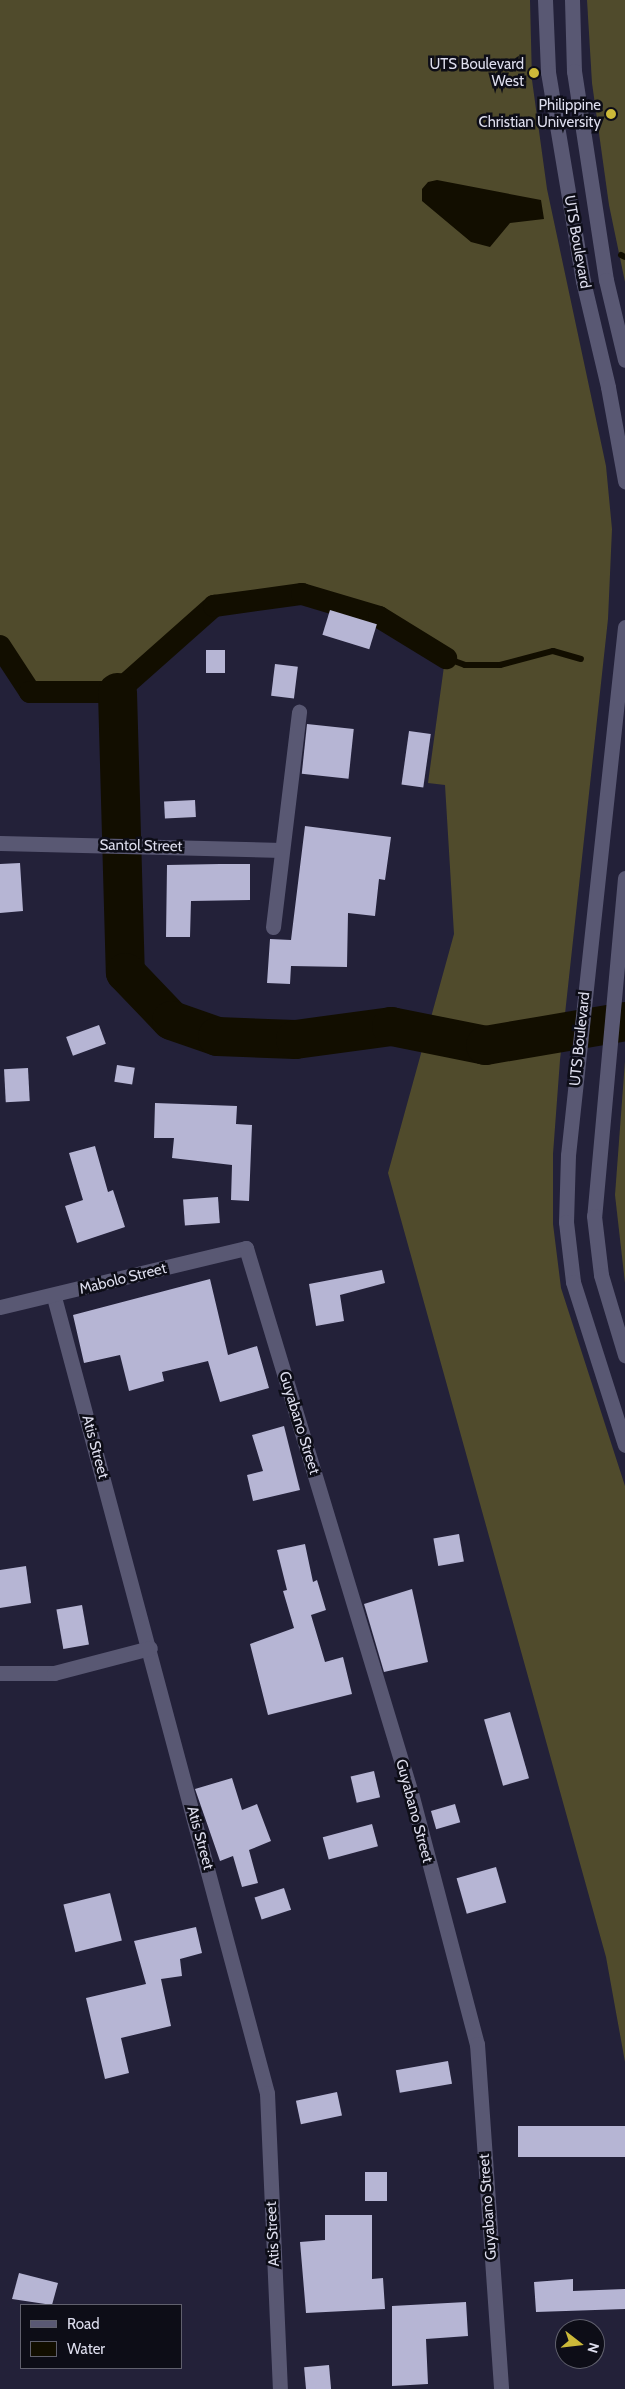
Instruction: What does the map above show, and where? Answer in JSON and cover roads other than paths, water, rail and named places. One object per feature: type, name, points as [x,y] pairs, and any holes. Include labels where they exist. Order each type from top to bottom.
[{"type":"street","name":"UTS Boulevard","points":[[545,0],[548,72],[583,281],[608,387],[625,481]]},
{"type":"street","name":"UTS Boulevard","points":[[572,0],[576,81],[606,280],[625,360]]},
{"type":"street","name":"UTS Boulevard","points":[[625,628],[587,967],[566,1222],[573,1282],[625,1445]]},
{"type":"street","points":[[273,927],[299,712]]},
{"type":"street","name":"Santol Street","points":[[0,844],[282,850]]},
{"type":"street","name":"UTS Boulevard","points":[[625,878],[606,1064],[594,1216],[601,1275],[625,1355]]},
{"type":"street","name":"Mabolo Street","points":[[0,1307],[54,1297],[246,1248]]},
{"type":"street","name":"Guyabano Street","points":[[246,1248],[411,1794],[477,2044],[501,2389]]},
{"type":"street","name":"Atis Street","points":[[54,1297],[150,1648],[267,2093],[280,2389]]},
{"type":"street","points":[[0,1673],[54,1673],[150,1648]]},
{"type":"water","points":[[437,180],[541,200],[544,219],[510,223],[490,247],[471,242],[422,201],[422,189],[428,182]]},
{"type":"waterway","points":[[621,255],[625,257]]},
{"type":"waterway","points":[[0,646],[30,692],[117,692],[214,606],[302,594],[379,617],[446,658]]},
{"type":"waterway","points":[[446,658],[465,665],[500,665],[553,651],[581,659]]},
{"type":"waterway","points":[[117,692],[125,972],[171,1020],[217,1036],[295,1039],[391,1026],[485,1045],[625,1021]]},
{"type":"place","name":"UTS Boulevard West","points":[[534,73]]},
{"type":"place","name":"Philippine Christian University","points":[[611,114]]}]
